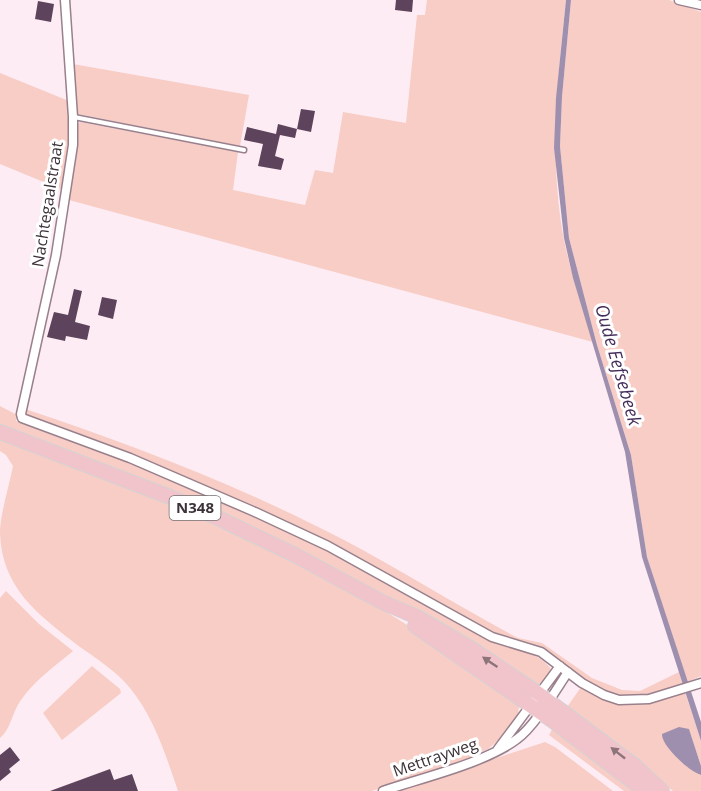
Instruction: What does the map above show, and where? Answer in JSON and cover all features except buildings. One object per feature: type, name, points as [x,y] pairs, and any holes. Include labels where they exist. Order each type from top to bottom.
[{"type":"main road","name":"N348","points":[[0,432],[170,497],[220,519],[295,555],[382,602],[397,615],[539,703],[634,766],[662,791]]},
{"type":"main road","name":"N348","points":[[539,703],[645,791]]},
{"type":"street","name":"Nachtegaalstraat","points":[[64,0],[73,145],[56,255],[22,410],[23,419],[166,472],[276,522],[328,546],[492,637],[541,652],[560,666]]},
{"type":"street","points":[[679,0],[701,5]]},
{"type":"street","points":[[560,666],[604,695],[619,700],[649,699],[701,683]]},
{"type":"street","name":"Mettrayweg","points":[[539,703],[560,666]]},
{"type":"street","name":"Mettrayweg","points":[[383,791],[496,751],[568,672]]},
{"type":"lane","points":[[73,117],[244,150]]},
{"type":"shaded area","points":[[427,0],[566,0],[556,111],[558,195],[567,253],[593,342],[69,200],[77,125],[80,122],[238,152],[233,190],[305,205],[315,170],[333,173],[343,112],[406,123],[417,15],[425,15]]},
{"type":"shaded area","points":[[566,0],[571,0],[560,146],[569,238],[597,345],[631,455],[647,557],[701,722],[701,741],[642,557],[625,452],[573,278],[564,238],[554,148],[556,98]]},
{"type":"shaded area","points":[[571,0],[669,0],[701,12],[701,676],[687,682],[647,557],[631,455],[597,345],[569,238],[560,146]]},
{"type":"shaded area","points":[[73,64],[249,95],[240,146],[78,114]]},
{"type":"shaded area","points":[[0,73],[69,101],[69,133],[63,190],[0,164]]},
{"type":"shaded area","points":[[0,406],[17,415],[16,421],[161,476],[321,548],[448,615],[495,643],[532,654],[551,669],[548,676],[539,684],[534,684],[418,615],[0,426]]},
{"type":"shaded area","points":[[25,409],[187,468],[266,502],[366,552],[518,638],[542,643],[592,678],[622,690],[640,691],[679,672],[683,685],[642,696],[620,695],[605,691],[584,680],[541,649],[495,635],[379,569],[255,506],[122,451],[29,417]]},
{"type":"shaded area","points":[[0,438],[143,492],[270,548],[380,608],[428,638],[519,705],[518,717],[507,733],[488,749],[464,760],[372,791],[178,791],[153,724],[130,688],[113,671],[50,623],[25,598],[15,584],[2,550],[0,529],[13,466],[6,455],[0,451]]},
{"type":"shaded area","points":[[6,591],[39,624],[73,651],[26,693],[7,730],[0,738],[0,598]]},
{"type":"shaded area","points":[[92,666],[120,689],[121,693],[62,740],[43,713]]},
{"type":"shaded area","points":[[581,687],[608,700],[633,704],[657,701],[685,692],[701,741],[701,766],[689,729],[699,775],[701,775],[701,791],[673,791],[591,725],[565,710]]},
{"type":"shaded area","points":[[554,726],[638,791],[624,791],[549,735]]},
{"type":"shaded area","points":[[679,727],[689,729],[701,766],[701,775],[677,758],[663,739],[662,734]]},
{"type":"shaded area","points":[[545,742],[613,791],[397,791]]},
{"type":"water label","name":"Oude Eefsebeek","points":[[618,365]]}]
